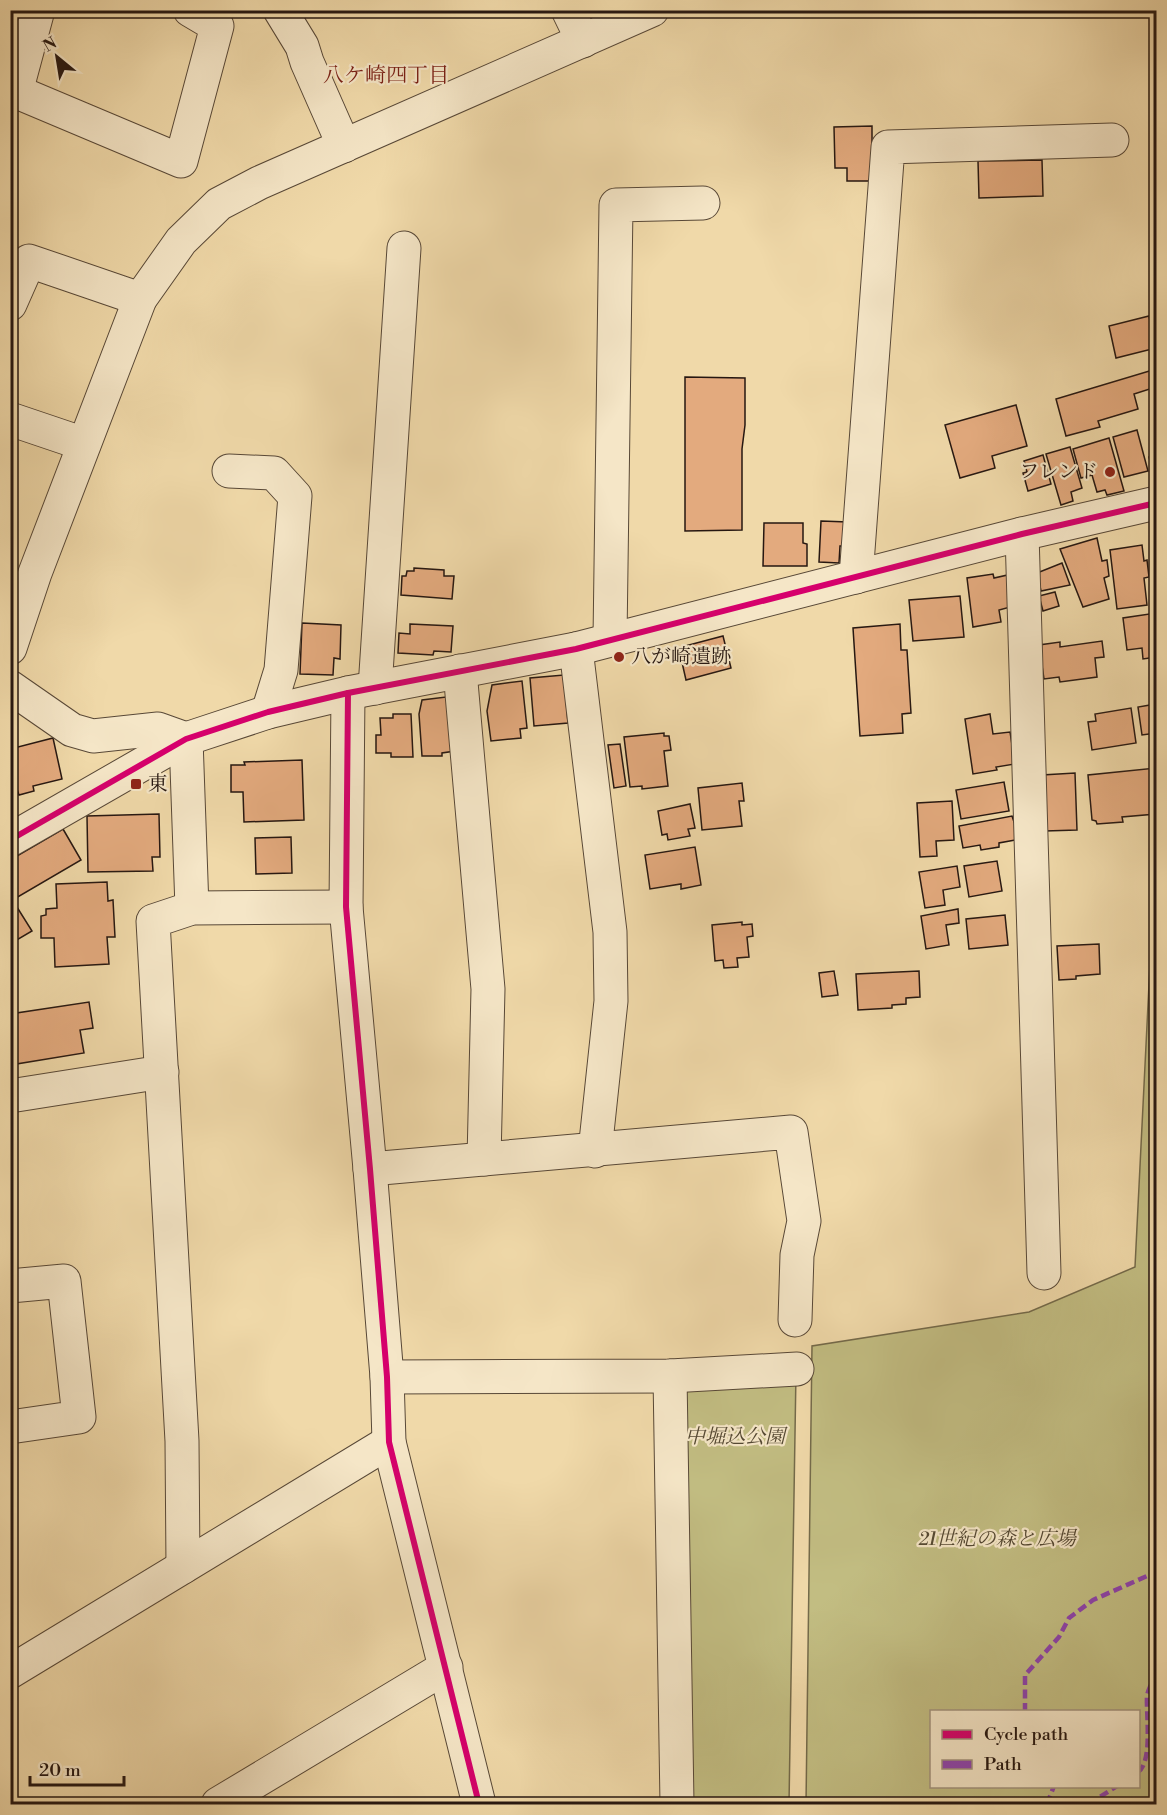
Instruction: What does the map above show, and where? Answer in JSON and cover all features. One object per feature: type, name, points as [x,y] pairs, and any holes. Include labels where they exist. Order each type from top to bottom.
[{"type":"street","points":[[38,10],[13,90],[181,161],[217,26],[190,10]]},
{"type":"street","points":[[280,10],[302,46],[307,63],[344,146]]},
{"type":"street","points":[[568,10],[583,41]]},
{"type":"street","points":[[10,648],[23,568],[84,444],[140,299],[181,240],[219,204],[259,183],[652,10]]},
{"type":"street","points":[[856,577],[888,147],[1112,140]]},
{"type":"street","points":[[610,639],[616,205],[703,203]]},
{"type":"street","points":[[404,248],[362,691],[346,907],[387,1377],[389,1442],[479,1804]]},
{"type":"street","points":[[10,304],[29,261],[140,299]]},
{"type":"street","points":[[10,419],[84,444]]},
{"type":"street","points":[[229,471],[274,473],[295,496],[282,670],[268,712]]},
{"type":"street","points":[[10,840],[186,739],[268,712],[576,649],[1022,534],[1156,503]]},
{"type":"street","points":[[1022,534],[1044,1273]]},
{"type":"street","points":[[576,649],[610,932],[611,1001],[595,1151]]},
{"type":"street","points":[[460,671],[488,989],[484,1159]]},
{"type":"street","points":[[10,687],[72,730],[93,736],[158,729],[186,739]]},
{"type":"street","points":[[186,739],[192,908]]},
{"type":"street","points":[[183,1568],[182,1441],[153,921],[192,908],[346,907]]},
{"type":"street","points":[[10,1096],[162,1072]]},
{"type":"street","points":[[370,1169],[791,1132],[804,1221],[797,1255],[795,1320]]},
{"type":"street","points":[[10,1286],[64,1281],[79,1417],[10,1427]]},
{"type":"street","points":[[387,1377],[670,1376],[797,1369]]},
{"type":"street","points":[[670,1376],[677,1804]]},
{"type":"street","points":[[10,1672],[389,1442]]},
{"type":"street","points":[[218,1804],[446,1667]]},
{"type":"green space","name":"21世紀の森と広場","points":[[1156,892],[1156,1804],[806,1804],[812,1346],[1029,1312],[1135,1267],[1153,904]]},
{"type":"green space","name":"中堀込公園","points":[[796,1372],[789,1804],[681,1804],[672,1379]]},
{"type":"building","points":[[872,126],[872,181],[847,181],[847,168],[835,168],[834,127]]},
{"type":"building","points":[[1042,160],[1043,196],[979,198],[978,161]]},
{"type":"building","points":[[1149,316],[1156,348],[1116,358],[1109,326]]},
{"type":"building","points":[[1156,369],[1156,387],[1134,394],[1138,409],[1098,421],[1100,427],[1066,436],[1056,399]]},
{"type":"building","points":[[685,377],[745,378],[742,530],[685,531]]},
{"type":"building","points":[[1016,405],[1027,446],[992,456],[995,468],[960,478],[945,425]]},
{"type":"building","points":[[1137,430],[1148,471],[1124,477],[1113,437]]},
{"type":"building","points":[[1109,438],[1124,491],[1107,495],[1105,490],[1097,492],[1092,475],[1081,478],[1073,449]]},
{"type":"building","points":[[1070,447],[1082,488],[1071,492],[1073,501],[1061,505],[1046,454]]},
{"type":"building","points":[[1043,455],[1051,484],[1028,491],[1023,473],[1027,472],[1024,461]]},
{"type":"building","points":[[1156,455],[1156,480],[1155,480],[1149,457]]},
{"type":"building","points":[[821,521],[848,522],[847,546],[840,546],[839,563],[819,562]]},
{"type":"building","points":[[764,523],[803,523],[803,543],[807,544],[807,566],[763,566]]},
{"type":"building","points":[[1097,538],[1102,561],[1107,560],[1109,576],[1104,578],[1109,599],[1083,607],[1060,549]]},
{"type":"building","points":[[1142,545],[1149,577],[1144,578],[1147,605],[1117,609],[1110,550]]},
{"type":"building","points":[[1062,563],[1070,585],[1041,591],[1037,573]]},
{"type":"building","points":[[414,568],[444,570],[444,576],[454,576],[452,599],[401,595],[402,576],[406,576],[407,571],[414,571]]},
{"type":"building","points":[[993,574],[994,578],[1012,574],[1014,606],[999,610],[1001,622],[973,627],[967,578]]},
{"type":"building","points":[[1055,592],[1059,606],[1043,611],[1039,596]]},
{"type":"building","points":[[960,596],[964,637],[913,641],[909,600]]},
{"type":"building","points":[[1156,613],[1156,657],[1143,659],[1142,648],[1127,650],[1123,618]]},
{"type":"building","points":[[302,623],[341,625],[340,659],[334,658],[333,675],[300,674]]},
{"type":"building","points":[[410,624],[453,626],[451,652],[434,651],[433,655],[398,653],[399,633],[410,634]]},
{"type":"building","points":[[900,624],[901,650],[907,650],[911,713],[902,714],[903,733],[860,736],[853,628]]},
{"type":"building","points":[[723,636],[731,668],[686,680],[681,658],[687,656],[685,646]]},
{"type":"building","points":[[1102,641],[1104,657],[1095,658],[1097,677],[1060,682],[1059,677],[1044,679],[1039,645],[1060,642],[1060,647]]},
{"type":"building","points":[[564,675],[568,723],[534,726],[530,678]]},
{"type":"building","points":[[522,681],[527,728],[520,729],[521,738],[491,741],[487,711],[492,685]]},
{"type":"building","points":[[446,697],[455,751],[442,753],[442,756],[422,756],[419,714],[422,700]]},
{"type":"building","points":[[1156,704],[1156,733],[1142,735],[1138,707]]},
{"type":"building","points":[[1131,708],[1136,743],[1092,750],[1088,722],[1096,721],[1095,714]]},
{"type":"building","points":[[393,714],[411,714],[413,757],[391,757],[391,753],[376,753],[376,735],[381,735],[380,718],[393,718]]},
{"type":"building","points":[[990,714],[993,734],[1010,732],[1015,764],[973,774],[965,719]]},
{"type":"building","points":[[664,733],[664,736],[669,736],[671,750],[664,751],[668,786],[642,789],[642,786],[630,787],[624,737]]},
{"type":"building","points":[[53,738],[62,779],[33,786],[34,791],[19,795],[17,789],[10,791],[10,749]]},
{"type":"building","points":[[620,744],[626,786],[614,788],[608,745]]},
{"type":"building","points":[[302,760],[304,820],[244,822],[243,792],[231,792],[231,765],[245,765],[244,762]]},
{"type":"building","points":[[1156,768],[1156,814],[1122,817],[1123,822],[1097,824],[1092,820],[1088,775]]},
{"type":"building","points":[[1075,773],[1077,830],[1045,831],[1042,775]]},
{"type":"building","points":[[1004,782],[1009,811],[961,819],[956,790]]},
{"type":"building","points":[[742,783],[744,801],[739,801],[742,826],[702,830],[698,788]]},
{"type":"building","points":[[952,801],[954,840],[936,841],[937,856],[920,857],[917,803]]},
{"type":"building","points":[[690,804],[695,828],[688,829],[690,836],[668,840],[667,834],[662,835],[658,811]]},
{"type":"building","points":[[159,814],[160,857],[152,857],[153,871],[88,872],[87,816]]},
{"type":"building","points":[[1012,816],[1014,822],[1018,822],[1021,839],[999,843],[999,847],[981,850],[980,845],[963,848],[959,826]]},
{"type":"building","points":[[63,829],[81,860],[16,898],[10,889],[10,860]]},
{"type":"building","points":[[291,837],[292,873],[256,874],[255,838]]},
{"type":"building","points":[[695,847],[701,885],[681,889],[681,884],[650,889],[645,855]]},
{"type":"building","points":[[997,861],[1002,891],[969,897],[964,866]]},
{"type":"building","points":[[957,866],[960,887],[943,890],[945,905],[925,908],[919,872]]},
{"type":"building","points":[[107,882],[108,901],[113,900],[115,937],[107,937],[109,964],[55,967],[54,938],[41,938],[41,916],[46,915],[46,909],[57,908],[56,884]]},
{"type":"building","points":[[10,896],[32,931],[10,944]]},
{"type":"building","points":[[958,909],[959,923],[946,925],[949,945],[926,949],[921,916]]},
{"type":"building","points":[[1005,915],[1008,945],[969,949],[966,919]]},
{"type":"building","points":[[742,922],[742,925],[752,924],[753,936],[747,937],[749,957],[737,958],[738,967],[724,968],[723,960],[715,961],[712,925]]},
{"type":"building","points":[[1099,944],[1100,974],[1059,980],[1057,946]]},
{"type":"building","points":[[834,971],[838,995],[822,997],[819,973]]},
{"type":"building","points":[[919,971],[920,997],[906,998],[906,1004],[892,1005],[892,1008],[858,1010],[856,974]]},
{"type":"building","points":[[89,1002],[93,1028],[80,1030],[84,1053],[10,1065],[10,1014]]},
{"type":"marked path","points":[[1025,1710],[1025,1675],[1059,1637],[1069,1618],[1093,1600],[1156,1572]]},
{"type":"marked path","points":[[1140,1770],[1146,1758],[1147,1748],[1147,1696],[1156,1674]]},
{"type":"marked path","points":[[1047,1804],[1053,1788]]},
{"type":"marked path","points":[[1089,1804],[1114,1788]]},
{"type":"cycle path","points":[[10,840],[186,739],[268,712],[348,693],[576,649],[1022,534],[1156,503]]},
{"type":"cycle path","points":[[348,693],[346,907],[387,1377],[389,1442],[479,1804]]},
{"type":"place","name":"フレンド","points":[[1110,472]]},
{"type":"place","name":"八が崎遺跡","points":[[619,657]]},
{"type":"place","name":"東","points":[[136,784]]},
{"type":"district","name":"八ケ崎四丁目","points":[[386,76]]}]
